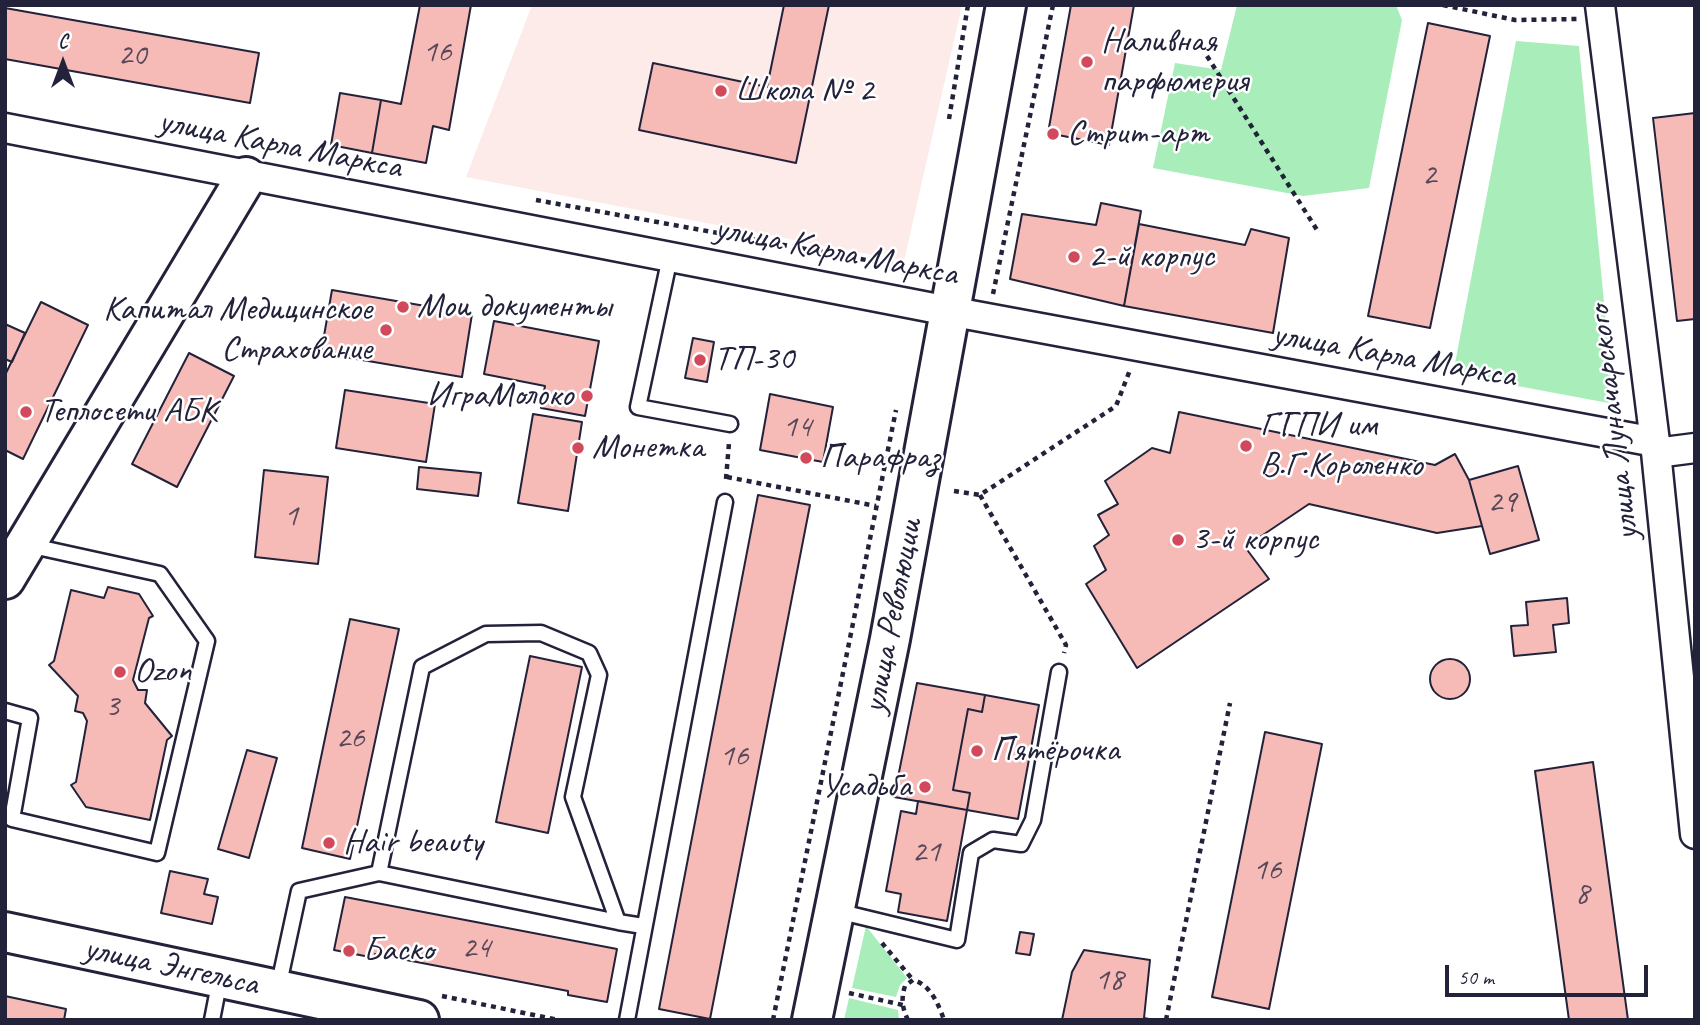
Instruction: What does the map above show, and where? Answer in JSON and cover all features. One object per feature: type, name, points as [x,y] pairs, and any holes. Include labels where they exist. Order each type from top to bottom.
[{"type":"street","name":"улица Революции","points":[[812,1020],[848,914],[890,639],[933,308],[1006,5]]},
{"type":"street","name":"улица Луначарского","points":[[1601,12],[1655,448],[1695,834]]},
{"type":"street","name":"улица Карла Маркса","points":[[5,128],[246,177],[1655,448],[1695,448]]},
{"type":"street","points":[[13,562],[246,177]]},
{"type":"street","name":"улица Энгельса","points":[[5,932],[419,1020]]},
{"type":"lane","points":[[670,257],[638,407],[730,424]]},
{"type":"lane","points":[[627,1020],[725,502]]},
{"type":"lane","points":[[5,711],[30,719],[12,819],[157,853],[207,641],[160,574],[13,562]]},
{"type":"lane","points":[[379,873],[422,667],[486,634],[541,633],[589,653],[599,675],[573,797],[618,922]]},
{"type":"lane","points":[[848,914],[957,940],[971,853],[993,840],[1021,844],[1033,820],[1059,672]]},
{"type":"lane","points":[[277,990],[299,891],[379,873],[643,926]]},
{"type":"lane","points":[[212,1020],[221,978]]},
{"type":"path","points":[[948,125],[968,5]]},
{"type":"path","points":[[988,318],[1054,5]]},
{"type":"path","points":[[1444,5],[1515,20],[1601,12]]},
{"type":"path","points":[[1207,56],[1317,230]]},
{"type":"path","points":[[927,258],[933,308]]},
{"type":"path","points":[[954,491],[979,495],[1116,406],[1130,370]]},
{"type":"path","points":[[772,1020],[898,399]]},
{"type":"path","points":[[725,502],[730,424]]},
{"type":"path","points":[[727,477],[876,506]]},
{"type":"path","points":[[979,495],[1066,645],[1059,672]]},
{"type":"path","points":[[1166,1020],[1230,703]]},
{"type":"path","points":[[848,914],[913,980],[919,981],[928,990],[938,1004],[944,1020]]},
{"type":"path","points":[[908,1020],[903,1005],[905,986],[913,980]]},
{"type":"path","points":[[844,991],[903,1005]]},
{"type":"shaded area","name":"Школа № 2","points":[[532,5],[962,5],[904,261],[466,177]]},
{"type":"green space","points":[[1237,5],[1396,5],[1402,20],[1369,188],[1303,196],[1153,168],[1175,63],[1221,70]]},
{"type":"green space","points":[[1516,41],[1579,46],[1614,404],[1453,374]]},
{"type":"green space","points":[[866,926],[907,978],[900,985],[896,997],[852,988]]},
{"type":"green space","points":[[849,998],[898,1010],[899,1020],[844,1020]]},
{"type":"building","points":[[420,5],[471,5],[449,130],[433,126],[426,163],[372,153],[381,100],[401,104]]},
{"type":"building","points":[[784,5],[829,5],[796,163],[639,130],[653,63],[767,87]]},
{"type":"building","points":[[1071,5],[1134,5],[1109,145],[1048,133]]},
{"type":"building","points":[[5,8],[259,53],[250,103],[5,59]]},
{"type":"building","points":[[1428,23],[1490,36],[1430,328],[1368,316]]},
{"type":"building","points":[[340,93],[381,100],[372,153],[331,145]]},
{"type":"building","points":[[1695,113],[1695,319],[1677,321],[1653,118]]},
{"type":"building","name":"2-й корпус","points":[[1101,203],[1141,211],[1124,306],[1010,279],[1022,214],[1096,225]]},
{"type":"building","points":[[1139,224],[1245,245],[1251,229],[1289,238],[1273,333],[1124,306]]},
{"type":"building","points":[[332,290],[472,314],[462,377],[321,353]]},
{"type":"building","name":"Теплосети АБК","points":[[41,302],[88,325],[23,459],[5,450],[5,375]]},
{"type":"building","points":[[494,321],[599,341],[585,416],[541,408],[545,386],[484,374]]},
{"type":"building","points":[[5,324],[25,333],[12,362],[5,359]]},
{"type":"building","name":"ТП-30","points":[[693,338],[714,342],[707,382],[685,378]]},
{"type":"building","points":[[189,353],[234,376],[177,487],[132,464]]},
{"type":"building","points":[[345,390],[435,404],[426,462],[336,448]]},
{"type":"building","points":[[770,394],[833,407],[823,462],[760,450]]},
{"type":"building","name":"3-й корпус","points":[[1179,412],[1435,465],[1455,454],[1469,480],[1482,526],[1437,533],[1309,504],[1245,547],[1269,579],[1137,668],[1086,584],[1106,570],[1094,546],[1109,535],[1098,515],[1118,504],[1105,481],[1152,448],[1170,453]]},
{"type":"building","points":[[533,414],[582,422],[568,511],[518,503]]},
{"type":"building","points":[[1518,466],[1539,540],[1490,554],[1469,480]]},
{"type":"building","points":[[419,467],[481,473],[478,496],[417,489]]},
{"type":"building","points":[[264,470],[328,477],[318,564],[255,557]]},
{"type":"building","points":[[758,495],[810,505],[710,1019],[659,1009]]},
{"type":"building","points":[[108,587],[139,594],[153,616],[149,618],[133,680],[138,690],[147,690],[145,703],[172,736],[167,740],[150,820],[86,807],[71,785],[76,782],[87,721],[83,713],[75,711],[78,696],[49,665],[54,661],[71,590],[104,598]]},
{"type":"building","points":[[1567,598],[1569,623],[1553,625],[1556,652],[1514,656],[1511,626],[1528,625],[1526,602]]},
{"type":"building","points":[[350,619],[399,629],[350,859],[302,848]]},
{"type":"building","points":[[530,656],[582,667],[548,833],[496,822]]},
{"type":"building","points":[[1450,659],[1464,665],[1470,679],[1464,693],[1450,699],[1436,693],[1430,679],[1436,665]]},
{"type":"building","points":[[917,683],[985,695],[982,712],[968,709],[953,790],[970,793],[967,810],[894,797]]},
{"type":"building","points":[[985,695],[1039,705],[1018,819],[967,810],[970,793],[953,790],[968,709],[982,712]]},
{"type":"building","points":[[1265,732],[1322,744],[1269,1009],[1212,997]]},
{"type":"building","points":[[247,750],[277,758],[249,858],[218,849]]},
{"type":"building","points":[[1593,762],[1628,1020],[1569,1020],[1535,771]]},
{"type":"building","points":[[918,801],[967,810],[947,921],[898,912],[901,894],[886,891],[901,811],[916,814]]},
{"type":"building","points":[[170,871],[208,879],[204,894],[218,897],[212,924],[161,913]]},
{"type":"building","points":[[345,897],[617,949],[607,1002],[568,995],[568,991],[375,954],[375,958],[334,950]]},
{"type":"building","points":[[1020,932],[1034,934],[1030,955],[1016,953]]},
{"type":"building","points":[[1084,950],[1150,960],[1144,1018],[1154,1020],[1062,1020],[1072,972]]},
{"type":"building","points":[[5,996],[66,1009],[64,1020],[5,1020]]},
{"type":"place","name":"Наливная парфюмерия","points":[[1087,62]]},
{"type":"place","name":"Школа № 2","points":[[721,91]]},
{"type":"place","name":"Стрит-арт","points":[[1053,134]]},
{"type":"place","name":"2-й корпус","points":[[1074,257]]},
{"type":"place","name":"Мои документы","points":[[403,307]]},
{"type":"place","name":"Капитал Медицинское Страхование","points":[[386,330]]},
{"type":"place","name":"ТП-30","points":[[700,360]]},
{"type":"place","name":"ИграМолоко","points":[[587,396]]},
{"type":"place","name":"Теплосети АБК","points":[[26,412]]},
{"type":"place","name":"ГГПИ им В.Г.Короленко","points":[[1246,446]]},
{"type":"place","name":"Монетка","points":[[578,448]]},
{"type":"place","name":"Парафраз","points":[[806,458]]},
{"type":"place","name":"3-й корпус","points":[[1178,540]]},
{"type":"place","name":"Ozon","points":[[120,672]]},
{"type":"place","name":"Пятёрочка","points":[[977,751]]},
{"type":"place","name":"Усадьба","points":[[925,787]]},
{"type":"place","name":"Hair beauty","points":[[329,843]]},
{"type":"place","name":"Баско","points":[[349,951]]}]
